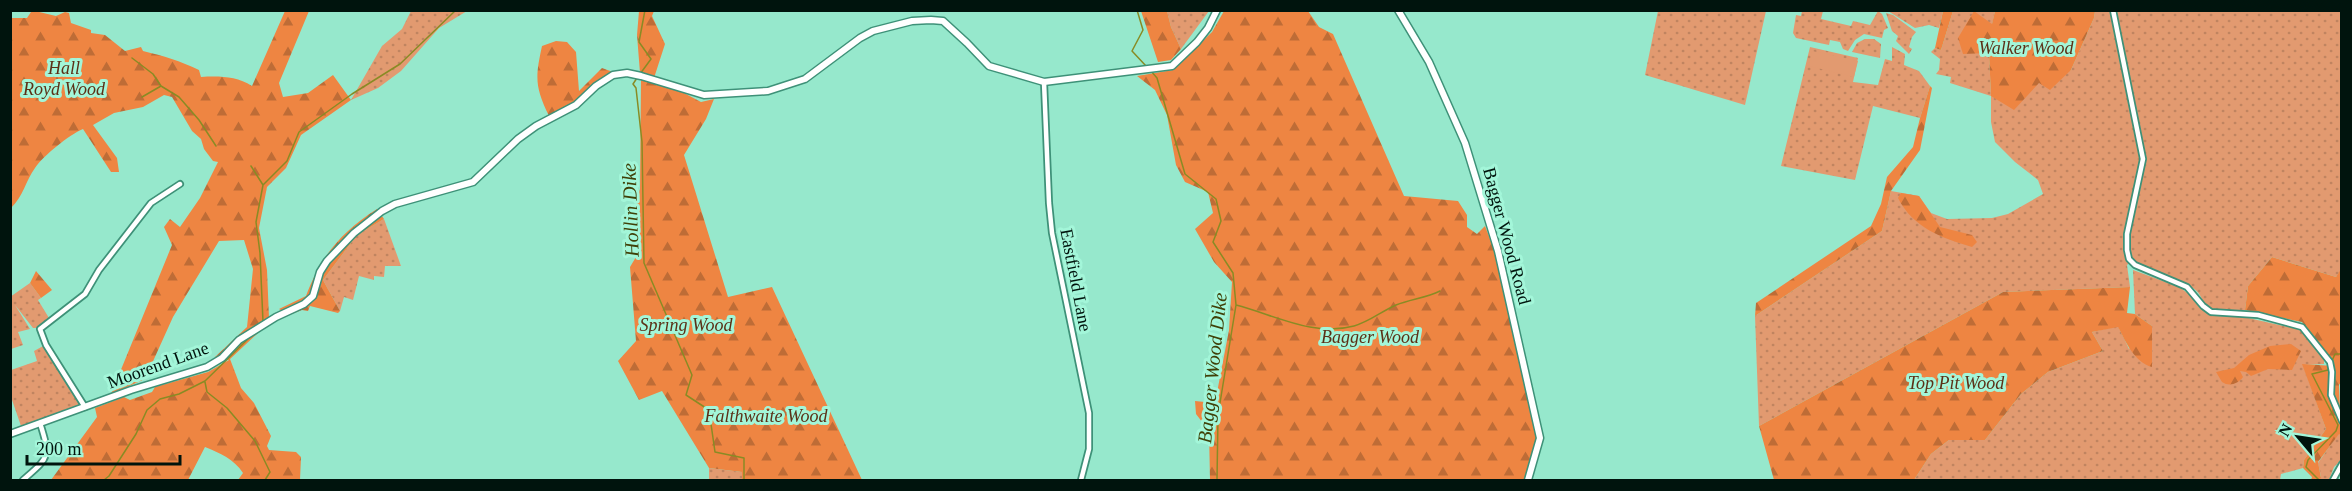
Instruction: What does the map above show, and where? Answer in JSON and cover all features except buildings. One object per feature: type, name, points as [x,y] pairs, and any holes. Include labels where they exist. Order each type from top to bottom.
[{"type":"street","points":[[1044,82],[1172,66],[1197,42],[1217,10]]},
{"type":"street","name":"Bagger Wood Road","points":[[1398,10],[1429,62],[1465,143],[1498,251],[1540,438],[1528,480]]},
{"type":"street","points":[[2113,10],[2143,159],[2127,234],[2129,259],[2135,265],[2187,287],[2211,312],[2228,315],[2258,315],[2302,327],[2330,362],[2331,395],[2342,421]]},
{"type":"street","name":"Moorend Lane","points":[[10,434],[139,387],[207,367],[222,358],[239,340],[276,317],[304,304],[313,296],[320,272],[327,261],[354,232],[382,211],[394,204],[473,182],[518,139],[536,126],[576,105],[596,86],[613,75],[638,76],[704,95],[768,91],[805,79],[852,43],[873,31],[912,21],[943,21],[988,66],[1044,82]]},
{"type":"street","name":"Eastfield Lane","points":[[1044,82],[1052,233],[1089,413],[1089,449],[1081,480]]},
{"type":"street","points":[[85,407],[46,345],[40,329],[85,294],[99,270],[151,203],[180,184]]},
{"type":"street","points":[[23,480],[45,461],[48,447],[40,423]]},
{"type":"street","points":[[2333,480],[2342,464]]},
{"type":"shaded area","points":[[411,11],[467,11],[439,28],[401,71],[378,88],[351,100],[382,46],[402,29]]},
{"type":"shaded area","points":[[1167,11],[1209,11],[1181,49]]},
{"type":"shaded area","points":[[1658,11],[1766,11],[1745,105],[1645,75]]},
{"type":"shaded area","points":[[1802,11],[1823,11],[1821,19],[1851,26],[1853,21],[1870,25],[1878,11],[1882,14],[1888,28],[1884,30],[1882,38],[1864,34],[1855,40],[1848,51],[1843,49],[1840,42],[1830,40],[1829,45],[1796,38],[1793,33],[1796,15],[1801,16]]},
{"type":"shaded area","points":[[1888,11],[1943,11],[1939,28],[1929,25],[1915,28]]},
{"type":"shaded area","points":[[1953,11],[1995,11],[1992,25],[1974,12],[1989,52],[1991,96],[1950,83],[1951,77],[1936,74],[1939,70],[1940,59],[1931,52],[1935,48],[1941,50]]},
{"type":"shaded area","points":[[2095,11],[2341,11],[2342,269],[2336,277],[2272,257],[2248,286],[2245,310],[2212,308],[2193,288],[2137,263],[2133,259],[2127,265],[2130,287],[2003,292],[1759,426],[1755,316],[1882,231],[1891,191],[1919,196],[1931,213],[1947,219],[1992,218],[2008,214],[2043,194],[2038,180],[1995,142],[1991,122],[1991,96],[2039,83],[2071,70]]},
{"type":"shaded area","points":[[1886,13],[1893,15],[1916,32],[1912,37],[1909,47],[1912,49],[1909,54],[1896,41],[1898,36],[1892,31]]},
{"type":"shaded area","points":[[1865,39],[1874,39],[1881,44],[1880,58],[1852,52],[1857,43]]},
{"type":"shaded area","points":[[1810,47],[1858,58],[1853,82],[1878,85],[1885,59],[1892,61],[1892,47],[1905,54],[1904,65],[1919,71],[1930,86],[1920,118],[1873,106],[1855,180],[1781,166]]},
{"type":"shaded area","points":[[1812,51],[1858,61],[1854,77],[1809,66]]},
{"type":"shaded area","points":[[384,219],[401,266],[385,266],[384,277],[374,276],[374,280],[359,276],[353,300],[344,297],[340,311],[323,280],[357,235]]},
{"type":"shaded area","points":[[2133,270],[2179,287],[2189,294],[2200,308],[2216,316],[2244,317],[2301,330],[2324,358],[2324,364],[2303,365],[2326,429],[2304,460],[2303,468],[2281,474],[2280,480],[1914,480],[1931,454],[1949,440],[1985,440],[2021,394],[2048,372],[2103,351],[2092,332],[2118,326],[2129,349],[2152,326],[2135,314]]},
{"type":"shaded area","points":[[30,283],[41,298],[38,300],[49,318],[33,328],[15,305],[30,329],[18,332],[23,345],[11,349],[10,297]]},
{"type":"shaded area","points":[[45,345],[81,404],[21,426],[11,397],[11,370],[37,361],[34,351]]},
{"type":"shaded area","points":[[2339,433],[2341,435],[2341,460],[2334,467],[2329,480],[2318,480],[2321,477],[2318,463]]},
{"type":"shaded area","points":[[709,468],[742,472],[742,480],[709,480]]},
{"type":"green space","name":"Hall Royd Wood","points":[[285,11],[309,11],[279,83],[283,97],[308,93],[333,75],[351,100],[301,135],[286,168],[267,187],[259,228],[267,270],[269,318],[258,333],[230,359],[241,388],[254,403],[271,436],[267,446],[269,450],[296,452],[301,457],[300,480],[238,480],[243,473],[231,460],[205,447],[188,480],[51,480],[97,417],[95,408],[124,397],[130,400],[152,392],[155,387],[208,372],[229,360],[215,357],[247,327],[253,269],[244,240],[219,241],[173,317],[145,379],[111,394],[172,245],[164,227],[170,219],[180,227],[200,198],[218,162],[213,161],[204,149],[201,139],[192,131],[172,97],[164,95],[143,107],[114,113],[93,125],[117,158],[119,172],[111,172],[83,129],[64,141],[39,163],[19,199],[11,208],[10,18],[27,18],[31,12],[56,16],[65,12],[69,13],[71,23],[91,30],[91,33],[105,35],[125,51],[141,47],[143,51],[199,70],[201,77],[227,77],[252,86]]},
{"type":"green space","points":[[639,11],[654,11],[652,16],[665,44],[654,78],[640,73],[637,35]]},
{"type":"green space","points":[[1141,11],[1167,11],[1181,49],[1171,60],[1158,62]]},
{"type":"green space","name":"Bagger Wood","points":[[1224,11],[1308,11],[1319,27],[1333,34],[1404,196],[1458,201],[1467,215],[1467,227],[1477,234],[1485,226],[1495,252],[1537,436],[1524,480],[1210,480],[1209,431],[1196,414],[1195,401],[1215,403],[1229,330],[1232,282],[1214,262],[1195,229],[1213,213],[1208,192],[1185,182],[1176,165],[1167,115],[1155,90],[1137,76],[1173,70],[1212,32]]},
{"type":"green space","points":[[1943,11],[1953,11],[1941,50],[1935,48]]},
{"type":"green space","name":"Walker Wood","points":[[1974,11],[1992,24],[1995,11],[2095,11],[2071,70],[2050,90],[2039,83],[2014,110],[1991,96],[1989,53],[1963,54],[1958,38]]},
{"type":"green space","points":[[556,41],[567,42],[576,52],[579,91],[602,68],[613,72],[574,103],[549,116],[539,90],[538,66],[542,46]]},
{"type":"green space","points":[[641,80],[684,93],[701,102],[714,99],[706,119],[684,155],[728,297],[772,287],[862,480],[742,480],[742,472],[709,468],[662,391],[639,400],[618,361],[636,341],[630,267],[639,252],[632,217],[640,189]]},
{"type":"green space","points":[[1930,86],[1932,88],[1920,150],[1891,191],[1882,231],[1755,316],[1756,303],[1871,226],[1881,204],[1887,177],[1913,147]]},
{"type":"green space","points":[[1901,193],[1919,196],[1940,227],[1972,235],[1977,242],[1972,247],[1929,230],[1904,208],[1898,198]]},
{"type":"green space","points":[[377,209],[384,219],[357,235],[323,280],[340,311],[338,313],[310,306],[308,311],[302,310],[289,315],[279,309],[306,296],[318,269],[334,246],[353,227]]},
{"type":"green space","points":[[2272,257],[2336,277],[2341,269],[2342,380],[2339,385],[2341,435],[2339,434],[2318,462],[2321,478],[2318,480],[2311,480],[2312,477],[2303,468],[2304,460],[2326,429],[2302,364],[2334,366],[2333,360],[2302,322],[2245,310],[2248,286]]},
{"type":"green space","points":[[36,271],[52,290],[41,298],[30,283]]},
{"type":"green space","name":"Top Pit Wood","points":[[2130,287],[2127,313],[2135,314],[2152,326],[2152,367],[2135,356],[2118,327],[2092,332],[2103,351],[2048,372],[2021,394],[1985,440],[1949,440],[1931,454],[1914,480],[1774,480],[1759,426],[2003,292]]},
{"type":"green space","points":[[2291,344],[2301,351],[2292,370],[2268,369],[2251,376],[2240,371],[2243,377],[2236,383],[2230,384],[2222,382],[2216,372],[2234,368],[2249,355],[2270,346]]},
{"type":"waterway","points":[[263,322],[260,253],[256,222],[263,185],[287,161],[299,132],[352,94],[400,64],[456,10]]},
{"type":"waterway","name":"Hollin Dike","points":[[640,74],[651,59],[639,42],[645,10]]},
{"type":"waterway","name":"Bagger Wood Dike","points":[[1137,10],[1143,30],[1132,51],[1146,66]]},
{"type":"waterway","points":[[132,58],[153,74],[161,86],[179,97],[199,120],[216,146]]},
{"type":"waterway","name":"Bagger Wood Dike","points":[[1151,71],[1157,78],[1185,174],[1216,199],[1221,221],[1213,242],[1233,273],[1236,305],[1218,415],[1217,480]]},
{"type":"waterway","name":"Hollin Dike","points":[[637,78],[633,84],[636,88],[642,142],[644,263],[692,375],[686,395],[709,410],[715,452],[744,458],[744,480]]},
{"type":"waterway","points":[[142,97],[161,86]]},
{"type":"waterway","points":[[251,166],[263,185]]},
{"type":"waterway","points":[[1236,305],[1309,327],[1339,329],[1360,324],[1396,305],[1440,291]]},
{"type":"waterway","points":[[104,480],[109,476],[136,434],[147,410],[160,399],[179,394],[205,381],[252,335]]},
{"type":"waterway","points":[[2331,363],[2335,354],[2342,354]]},
{"type":"waterway","points":[[2319,480],[2306,467],[2308,460],[2336,431],[2338,425],[2312,374],[2328,370],[2329,367]]},
{"type":"waterway","points":[[205,382],[207,392],[227,408],[255,441],[270,472],[265,480]]},
{"type":"park label","name":"Spring Wood","points":[[686,325]]},
{"type":"park label","name":"Falthwaite Wood","points":[[766,416]]}]
